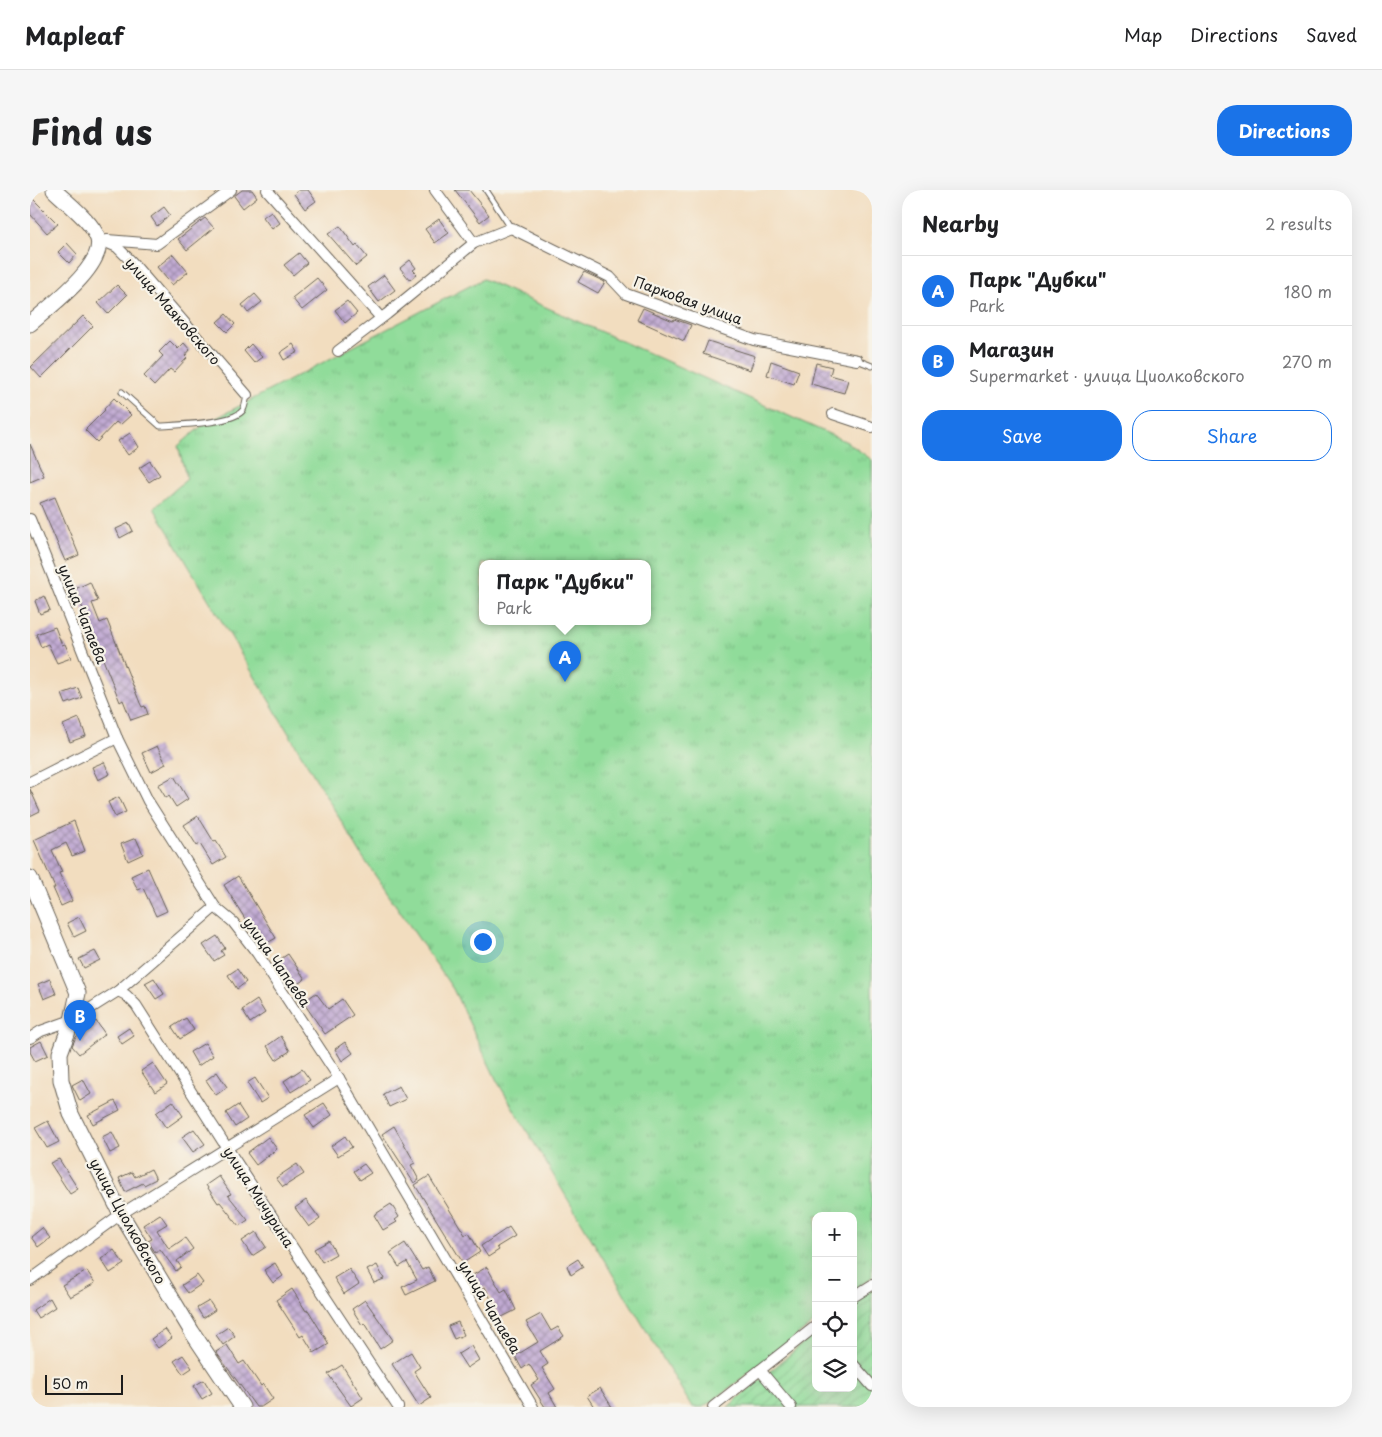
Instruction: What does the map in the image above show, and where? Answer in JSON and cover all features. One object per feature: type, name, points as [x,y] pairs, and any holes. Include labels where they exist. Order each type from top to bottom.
[{"type":"street","name":"улица Маяковского","points":[[54,190],[89,223],[98,239],[117,247],[131,261],[247,395]]},
{"type":"street","points":[[30,324],[84,275],[95,260],[98,251],[98,239],[157,244],[231,190]]},
{"type":"street","points":[[267,190],[381,318]]},
{"type":"street","points":[[435,190],[474,243]]},
{"type":"street","points":[[338,350],[474,243],[511,228]]},
{"type":"street","name":"Парковая улица","points":[[511,228],[610,277],[626,294],[754,340],[857,360]]},
{"type":"street","points":[[833,414],[872,427]]},
{"type":"street","name":"улица Чапаева","points":[[30,519],[118,738],[148,801],[215,907],[233,922],[257,954],[339,1078],[533,1407]]},
{"type":"street","points":[[30,782],[118,738]]},
{"type":"street","points":[[30,878],[78,993],[72,1020]]},
{"type":"street","points":[[30,1038],[41,1031],[72,1020],[118,991],[215,907]]},
{"type":"street","name":"улица Мичурина","points":[[118,991],[136,1004],[227,1148],[398,1407]]},
{"type":"street","name":"улица Циолковского","points":[[72,1020],[60,1053],[61,1080],[71,1114],[121,1214],[192,1332],[242,1407]]},
{"type":"street","points":[[30,1280],[121,1214],[339,1078]]},
{"type":"street","points":[[857,1294],[872,1285]]},
{"type":"street","points":[[713,1407],[812,1329]]},
{"type":"street","points":[[857,1369],[872,1386]]},
{"type":"street","points":[[760,1370],[792,1407]]},
{"type":"lane","points":[[486,190],[511,228]]},
{"type":"lane","points":[[857,360],[872,366]]},
{"type":"lane","points":[[122,392],[160,426],[201,424],[235,416],[243,411],[247,395]]},
{"type":"green space","points":[[483,279],[847,442],[872,460],[872,1277],[857,1288],[857,1212],[812,1212],[812,1324],[703,1407],[692,1407],[497,1081],[453,989],[362,856],[154,508],[187,479],[178,446],[203,425]]},
{"type":"green space","points":[[872,1289],[872,1407],[728,1407],[812,1335],[812,1392],[857,1392],[857,1298]]},
{"type":"building","points":[[242,190],[252,190],[257,197],[243,208],[234,196]]},
{"type":"building","points":[[299,190],[308,190],[316,201],[305,209],[294,194]]},
{"type":"building","points":[[455,190],[469,190],[489,215],[480,222]]},
{"type":"building","points":[[30,196],[58,224],[47,233],[30,214]]},
{"type":"building","points":[[164,207],[170,215],[157,226],[151,217]]},
{"type":"building","points":[[271,211],[280,223],[272,229],[263,217]]},
{"type":"building","points":[[205,218],[214,228],[187,250],[178,239]]},
{"type":"building","points":[[439,219],[449,233],[435,243],[425,229]]},
{"type":"building","points":[[340,226],[355,247],[357,245],[367,257],[356,266],[328,234]]},
{"type":"building","points":[[67,243],[77,254],[69,263],[58,252]]},
{"type":"building","points":[[299,253],[307,263],[293,275],[284,265]]},
{"type":"building","points":[[173,254],[188,272],[172,285],[157,267]]},
{"type":"building","points":[[410,260],[416,268],[413,270],[417,274],[410,280],[400,268]]},
{"type":"building","points":[[584,272],[605,282],[598,293],[578,282]]},
{"type":"building","points":[[384,275],[395,290],[379,302],[368,287]]},
{"type":"building","points":[[317,278],[327,290],[302,310],[292,298]]},
{"type":"building","points":[[117,285],[127,295],[108,314],[98,303]]},
{"type":"building","points":[[255,294],[262,302],[248,313],[242,305]]},
{"type":"building","points":[[347,301],[357,313],[345,323],[335,310]]},
{"type":"building","points":[[643,308],[673,321],[674,319],[691,325],[684,341],[637,320]]},
{"type":"building","points":[[226,314],[235,324],[227,332],[217,322]]},
{"type":"building","points":[[83,316],[93,326],[41,378],[31,367]]},
{"type":"building","points":[[170,341],[178,349],[184,343],[190,350],[185,356],[187,358],[174,372],[170,369],[154,386],[144,376],[163,356],[159,352]]},
{"type":"building","points":[[708,341],[755,356],[750,370],[703,354]]},
{"type":"building","points":[[251,344],[262,357],[254,363],[244,351]]},
{"type":"building","points":[[293,344],[298,352],[284,360],[280,353]]},
{"type":"building","points":[[771,361],[799,371],[794,384],[767,375]]},
{"type":"building","points":[[816,363],[832,367],[830,375],[848,380],[844,393],[811,384]]},
{"type":"building","points":[[114,398],[131,415],[120,425],[116,422],[97,442],[85,430]]},
{"type":"building","points":[[130,433],[139,447],[128,455],[118,441]]},
{"type":"building","points":[[30,444],[44,476],[30,482]]},
{"type":"building","points":[[150,461],[160,475],[149,482],[139,468]]},
{"type":"building","points":[[55,497],[79,555],[65,561],[40,503]]},
{"type":"building","points":[[129,523],[133,531],[120,538],[116,529]]},
{"type":"building","points":[[90,582],[98,601],[92,603],[100,623],[107,620],[140,703],[142,707],[145,706],[148,714],[131,720],[123,700],[120,702],[75,589]]},
{"type":"building","points":[[44,596],[50,610],[40,614],[35,601]]},
{"type":"building","points":[[55,627],[62,645],[65,644],[71,658],[57,663],[48,644],[41,647],[36,634]]},
{"type":"building","points":[[78,688],[82,698],[66,704],[62,694]]},
{"type":"building","points":[[79,718],[86,736],[70,742],[63,725]]},
{"type":"building","points":[[157,746],[166,764],[151,772],[142,753]]},
{"type":"building","points":[[104,762],[110,774],[98,780],[92,767]]},
{"type":"building","points":[[174,776],[188,799],[176,807],[169,796],[166,798],[158,785]]},
{"type":"building","points":[[30,789],[40,811],[30,816]]},
{"type":"building","points":[[119,797],[126,812],[115,817],[108,802]]},
{"type":"building","points":[[198,816],[226,857],[213,865],[200,844],[197,846],[184,825]]},
{"type":"building","points":[[74,821],[85,851],[72,856],[66,843],[52,850],[62,872],[59,873],[72,901],[61,906],[34,840]]},
{"type":"building","points":[[136,838],[143,854],[128,861],[121,844]]},
{"type":"building","points":[[148,868],[167,911],[156,916],[143,888],[138,890],[131,876]]},
{"type":"building","points":[[238,876],[276,938],[262,946],[224,885]]},
{"type":"building","points":[[79,917],[86,931],[74,937],[67,923]]},
{"type":"building","points":[[217,936],[225,948],[221,951],[224,955],[214,961],[203,945]]},
{"type":"building","points":[[95,951],[100,960],[84,968],[79,959]]},
{"type":"building","points":[[288,954],[305,979],[293,987],[276,962]]},
{"type":"building","points":[[237,969],[246,982],[237,989],[228,975]]},
{"type":"building","points":[[154,978],[164,994],[156,999],[145,983]]},
{"type":"building","points":[[50,979],[56,994],[44,999],[38,984]]},
{"type":"building","points":[[316,993],[328,1009],[342,999],[353,1015],[325,1034],[303,1002]]},
{"type":"building","points":[[257,1000],[265,1013],[250,1023],[242,1010]]},
{"type":"building","points":[[186,1018],[194,1030],[180,1039],[172,1027]]},
{"type":"building","points":[[96,1021],[105,1034],[79,1054],[72,1046],[76,1037]]},
{"type":"building","points":[[129,1028],[134,1036],[122,1044],[117,1036]]},
{"type":"building","points":[[281,1036],[290,1051],[276,1060],[267,1046]]},
{"type":"building","points":[[41,1041],[48,1055],[35,1061],[30,1052],[30,1047]]},
{"type":"building","points":[[345,1042],[353,1053],[342,1061],[335,1049]]},
{"type":"building","points":[[205,1043],[213,1056],[198,1066],[190,1052]]},
{"type":"building","points":[[153,1063],[167,1084],[155,1092],[141,1071]]},
{"type":"building","points":[[302,1069],[310,1080],[291,1092],[284,1081]]},
{"type":"building","points":[[217,1072],[227,1087],[216,1095],[206,1080]]},
{"type":"building","points":[[255,1078],[268,1098],[260,1103],[247,1083]]},
{"type":"building","points":[[83,1079],[91,1094],[80,1101],[72,1085]]},
{"type":"building","points":[[399,1086],[406,1099],[389,1107],[383,1094]]},
{"type":"building","points":[[115,1101],[120,1110],[93,1124],[88,1115]]},
{"type":"building","points":[[173,1101],[183,1116],[166,1128],[156,1113]]},
{"type":"building","points":[[324,1103],[332,1115],[314,1128],[305,1115]]},
{"type":"building","points":[[238,1105],[247,1119],[235,1127],[226,1113]]},
{"type":"building","points":[[48,1121],[59,1142],[47,1148],[35,1128]]},
{"type":"building","points":[[394,1126],[415,1163],[411,1165],[419,1180],[414,1183],[382,1134]]},
{"type":"building","points":[[194,1129],[205,1144],[193,1152],[182,1137]]},
{"type":"building","points":[[112,1132],[120,1148],[110,1153],[102,1137]]},
{"type":"building","points":[[345,1136],[352,1147],[338,1156],[331,1146]]},
{"type":"building","points":[[268,1137],[277,1149],[256,1165],[247,1153]]},
{"type":"building","points":[[59,1159],[78,1189],[70,1194],[50,1163]]},
{"type":"building","points":[[297,1164],[304,1174],[283,1187],[276,1178]]},
{"type":"building","points":[[364,1164],[371,1173],[360,1180],[354,1171]]},
{"type":"building","points":[[151,1169],[156,1179],[125,1192],[119,1178],[132,1172],[135,1177]]},
{"type":"building","points":[[219,1176],[231,1194],[228,1195],[248,1220],[239,1226],[220,1202],[218,1203],[206,1185]]},
{"type":"building","points":[[429,1176],[465,1235],[469,1233],[480,1252],[463,1263],[415,1185]]},
{"type":"building","points":[[306,1200],[320,1219],[309,1227],[295,1208]]},
{"type":"building","points":[[391,1204],[399,1217],[395,1220],[397,1222],[383,1230],[374,1215]]},
{"type":"building","points":[[160,1214],[167,1224],[157,1230],[169,1249],[185,1238],[193,1249],[177,1261],[181,1267],[176,1271],[160,1249],[155,1252],[148,1241],[152,1239],[143,1225]]},
{"type":"building","points":[[509,1227],[515,1236],[497,1247],[499,1250],[488,1257],[481,1246]]},
{"type":"building","points":[[42,1228],[50,1238],[38,1247],[31,1237]]},
{"type":"building","points":[[256,1232],[266,1247],[252,1256],[242,1241]]},
{"type":"building","points":[[329,1241],[336,1254],[322,1262],[314,1249]]},
{"type":"building","points":[[405,1243],[422,1270],[428,1267],[435,1281],[406,1295],[402,1287],[417,1280],[407,1262],[399,1267],[390,1253]]},
{"type":"building","points":[[114,1250],[124,1264],[110,1273],[101,1259]]},
{"type":"building","points":[[578,1259],[583,1267],[571,1275],[567,1266]]},
{"type":"building","points":[[275,1263],[283,1276],[273,1283],[264,1270]]},
{"type":"building","points":[[377,1265],[384,1279],[374,1283],[367,1270]]},
{"type":"building","points":[[487,1267],[501,1292],[506,1289],[516,1310],[500,1318],[485,1287],[479,1290],[471,1276]]},
{"type":"building","points":[[349,1269],[359,1284],[344,1294],[334,1278]]},
{"type":"building","points":[[87,1271],[95,1283],[70,1297],[62,1285]]},
{"type":"building","points":[[197,1275],[203,1283],[188,1293],[182,1285]]},
{"type":"building","points":[[292,1289],[306,1311],[308,1310],[329,1344],[314,1353],[303,1335],[300,1337],[276,1300]]},
{"type":"building","points":[[50,1298],[55,1307],[38,1318],[33,1310]]},
{"type":"building","points":[[365,1300],[393,1340],[380,1349],[364,1323],[362,1325],[352,1309]]},
{"type":"building","points":[[209,1301],[215,1310],[203,1318],[197,1308]]},
{"type":"building","points":[[541,1314],[551,1331],[558,1327],[564,1336],[540,1351],[548,1364],[542,1368],[555,1389],[549,1393],[557,1407],[545,1407],[531,1385],[539,1380],[529,1364],[522,1369],[515,1356],[538,1342],[526,1322]]},
{"type":"building","points":[[458,1322],[464,1335],[454,1339],[448,1326]]},
{"type":"building","points":[[228,1327],[235,1336],[223,1345],[216,1335]]},
{"type":"building","points":[[165,1329],[172,1338],[158,1348],[151,1339]]},
{"type":"building","points":[[227,1345],[239,1364],[244,1361],[261,1386],[263,1384],[273,1399],[261,1407],[256,1407],[216,1352]]},
{"type":"building","points":[[471,1346],[479,1360],[467,1368],[458,1354]]},
{"type":"building","points":[[411,1352],[420,1367],[414,1371],[431,1398],[419,1406],[392,1364]]},
{"type":"building","points":[[183,1355],[192,1368],[183,1374],[174,1361]]},
{"type":"building","points":[[342,1365],[363,1398],[351,1406],[328,1374]]},
{"type":"building","points":[[204,1380],[212,1393],[202,1399],[194,1386]]},
{"type":"building","points":[[600,1388],[612,1407],[594,1407],[587,1396]]},
{"type":"place","name":"Парк \"Дубки\"","points":[[565,682]]},
{"type":"place","name":"Магазин","points":[[80,1041]]}]
